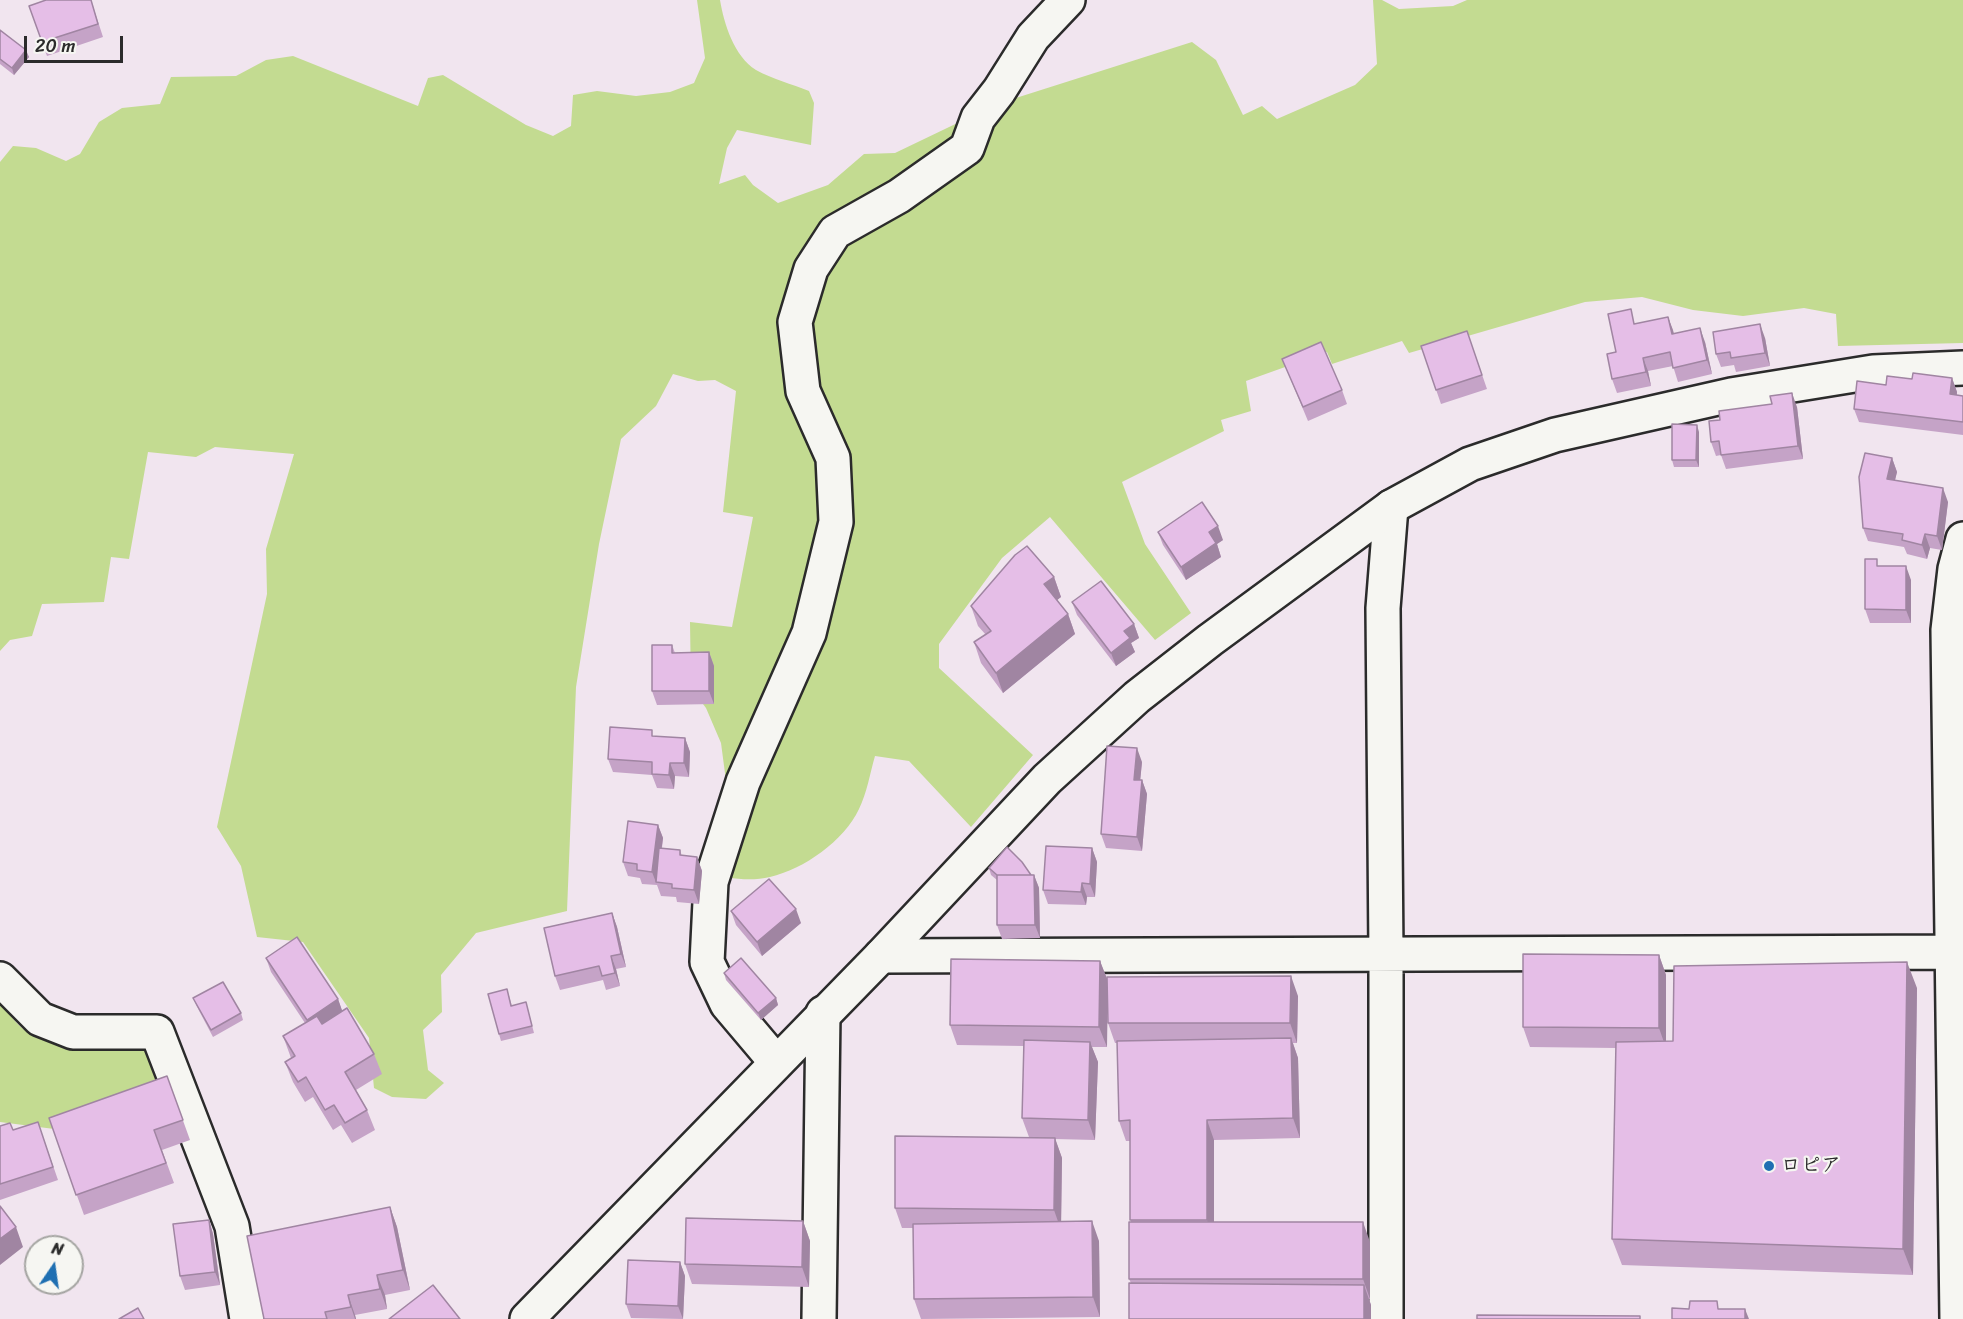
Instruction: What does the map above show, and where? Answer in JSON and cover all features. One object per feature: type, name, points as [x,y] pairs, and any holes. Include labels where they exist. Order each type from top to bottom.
[{"type":"street","points":[[776,1062],[727,1004],[707,962],[711,882],[743,783],[809,633],[836,522],[833,458],[803,391],[795,322],[811,269],[835,232],[899,196],[967,148],[978,118],[999,91],[1034,37],[1068,0]]},
{"type":"street","points":[[527,1319],[881,956],[1047,779],[1137,697],[1210,640],[1391,507],[1470,464],[1555,435],[1743,393],[1873,372],[1963,368]]},
{"type":"street","points":[[1386,1319],[1383,608],[1391,507]]},
{"type":"street","points":[[1957,1319],[1957,952],[1948,630],[1955,569],[1963,539]]},
{"type":"street","points":[[881,956],[1957,952]]},
{"type":"street","points":[[0,979],[40,1019],[73,1032],[157,1032],[232,1226],[247,1319]]},
{"type":"street","points":[[819,1319],[823,1013]]},
{"type":"green space","points":[[697,0],[720,0],[731,39],[748,64],[769,76],[809,91],[814,103],[811,145],[737,130],[727,148],[719,184],[745,175],[753,185],[778,203],[828,185],[864,154],[895,153],[997,104],[1192,42],[1216,60],[1243,115],[1262,106],[1277,119],[1355,85],[1377,64],[1373,0],[1382,0],[1399,9],[1453,6],[1467,0],[1963,0],[1963,343],[1838,346],[1836,314],[1804,308],[1743,316],[1693,310],[1642,297],[1585,302],[1409,353],[1402,341],[1332,364],[1327,352],[1246,381],[1251,411],[1221,420],[1224,431],[1122,482],[1145,544],[1191,613],[1155,640],[1050,517],[1002,558],[939,644],[939,668],[1033,755],[971,827],[909,761],[875,756],[862,803],[844,832],[822,852],[796,868],[770,877],[754,879],[730,878],[706,873],[728,796],[721,743],[706,708],[691,688],[690,622],[732,627],[753,517],[723,512],[736,391],[715,380],[698,381],[673,374],[656,406],[621,439],[599,544],[576,687],[567,911],[476,933],[441,975],[442,1012],[423,1030],[428,1070],[444,1083],[426,1099],[392,1097],[374,1088],[369,1038],[303,942],[257,937],[241,866],[217,827],[267,594],[266,549],[294,454],[215,447],[196,457],[148,452],[129,559],[111,557],[104,602],[42,604],[32,636],[10,640],[0,651],[0,162],[13,146],[36,148],[66,161],[80,154],[99,122],[122,108],[160,104],[171,77],[236,76],[266,60],[293,56],[418,106],[428,78],[443,75],[526,125],[553,136],[571,126],[573,95],[597,91],[636,96],[670,92],[694,83],[705,58]]},
{"type":"green space","points":[[0,1003],[26,1031],[54,1043],[84,1048],[145,1046],[162,1089],[62,1130],[0,1122]]},
{"type":"building","points":[[46,0],[91,0],[98,24],[42,42],[29,6]]},
{"type":"building","points":[[0,30],[26,50],[12,68],[0,59]]},
{"type":"building","points":[[1631,309],[1634,324],[1668,317],[1672,334],[1700,328],[1707,360],[1673,368],[1670,352],[1643,358],[1646,372],[1612,379],[1607,354],[1616,352],[1608,314]]},
{"type":"building","points":[[1760,324],[1765,353],[1731,358],[1730,352],[1716,354],[1713,332]]},
{"type":"building","points":[[1467,331],[1482,375],[1436,390],[1421,346]]},
{"type":"building","points":[[1321,342],[1342,390],[1303,407],[1282,359]]},
{"type":"building","points":[[1913,373],[1952,378],[1950,394],[1963,396],[1963,422],[1854,409],[1857,381],[1886,385],[1887,376],[1912,379]]},
{"type":"building","points":[[1792,393],[1798,446],[1721,455],[1719,441],[1711,442],[1709,421],[1720,420],[1719,411],[1772,404],[1770,396]]},
{"type":"building","points":[[1672,424],[1697,425],[1696,460],[1672,460]]},
{"type":"building","points":[[1865,453],[1892,458],[1887,479],[1943,488],[1937,536],[1925,534],[1922,545],[1902,540],[1903,534],[1863,528],[1859,477]]},
{"type":"building","points":[[1202,502],[1218,526],[1209,532],[1216,543],[1181,567],[1158,532]]},
{"type":"building","points":[[1027,546],[1054,577],[1044,584],[1068,614],[996,673],[974,642],[991,631],[971,606],[1015,555]]},
{"type":"building","points":[[1865,559],[1877,559],[1877,566],[1906,566],[1906,610],[1865,609]]},
{"type":"building","points":[[1101,581],[1134,624],[1124,631],[1130,638],[1111,653],[1072,602]]},
{"type":"building","points":[[652,645],[672,645],[672,653],[709,652],[709,691],[652,691]]},
{"type":"building","points":[[610,727],[652,730],[652,736],[685,738],[684,763],[670,763],[669,775],[652,774],[652,762],[608,759]]},
{"type":"building","points":[[1107,746],[1137,748],[1134,780],[1142,780],[1137,837],[1101,834]]},
{"type":"building","points":[[628,821],[658,825],[652,872],[637,870],[637,864],[623,862]]},
{"type":"building","points":[[1046,846],[1092,848],[1090,884],[1082,883],[1081,892],[1043,890]]},
{"type":"building","points":[[1007,847],[1031,875],[997,875],[989,868]]},
{"type":"building","points":[[659,848],[680,850],[680,855],[697,857],[694,890],[672,888],[672,884],[656,882]]},
{"type":"building","points":[[997,875],[1034,875],[1035,925],[997,925]]},
{"type":"building","points":[[769,879],[796,909],[757,942],[731,911]]},
{"type":"building","points":[[612,913],[621,954],[611,956],[615,973],[602,976],[599,966],[555,976],[544,928]]},
{"type":"building","points":[[297,937],[338,999],[307,1020],[266,958]]},
{"type":"building","points":[[1523,954],[1659,955],[1659,1028],[1523,1027]]},
{"type":"building","points":[[741,958],[776,998],[758,1013],[724,973]]},
{"type":"building","points":[[951,959],[1100,961],[1099,1027],[950,1025]]},
{"type":"building","name":"ロピア","points":[[1907,962],[1903,1249],[1612,1239],[1616,1042],[1673,1041],[1674,966]]},
{"type":"building","points":[[1291,976],[1290,1023],[1108,1023],[1107,977]]},
{"type":"building","points":[[223,982],[241,1013],[211,1030],[193,998]]},
{"type":"building","points":[[507,989],[511,1006],[526,1002],[532,1026],[499,1034],[488,994]]},
{"type":"building","points":[[347,1008],[374,1054],[345,1072],[367,1110],[345,1123],[334,1105],[325,1110],[306,1077],[298,1082],[285,1062],[295,1056],[283,1036],[317,1016],[322,1024]]},
{"type":"building","points":[[1291,1038],[1293,1118],[1207,1120],[1207,1220],[1130,1220],[1130,1120],[1119,1121],[1117,1041]]},
{"type":"building","points":[[1024,1040],[1090,1042],[1088,1120],[1022,1118]]},
{"type":"building","points":[[167,1076],[183,1120],[154,1130],[166,1163],[76,1195],[49,1118]]},
{"type":"building","points":[[38,1122],[53,1167],[0,1184],[0,1126],[10,1123],[13,1130]]},
{"type":"building","points":[[895,1136],[1055,1138],[1054,1210],[895,1208]]},
{"type":"building","points":[[0,1206],[16,1227],[0,1239]]},
{"type":"building","points":[[390,1207],[403,1270],[377,1275],[380,1289],[348,1295],[351,1307],[325,1312],[327,1319],[264,1319],[247,1236]]},
{"type":"building","points":[[686,1218],[803,1221],[802,1267],[685,1264]]},
{"type":"building","points":[[209,1220],[215,1272],[180,1276],[173,1224]]},
{"type":"building","points":[[1092,1221],[1093,1297],[914,1299],[913,1224]]},
{"type":"building","points":[[1129,1222],[1363,1222],[1363,1279],[1129,1279]]},
{"type":"building","points":[[628,1260],[680,1262],[678,1306],[626,1304]]},
{"type":"building","points":[[1129,1283],[1364,1285],[1364,1319],[1129,1319]]},
{"type":"building","points":[[433,1285],[460,1319],[389,1319]]},
{"type":"building","points":[[1690,1301],[1717,1301],[1718,1309],[1745,1309],[1745,1319],[1672,1319],[1672,1308],[1689,1309]]},
{"type":"building","points":[[138,1308],[144,1319],[119,1319]]},
{"type":"building","points":[[1477,1315],[1640,1316],[1640,1319],[1477,1319]]},
{"type":"place","name":"ロピア","points":[[1769,1166]]}]
